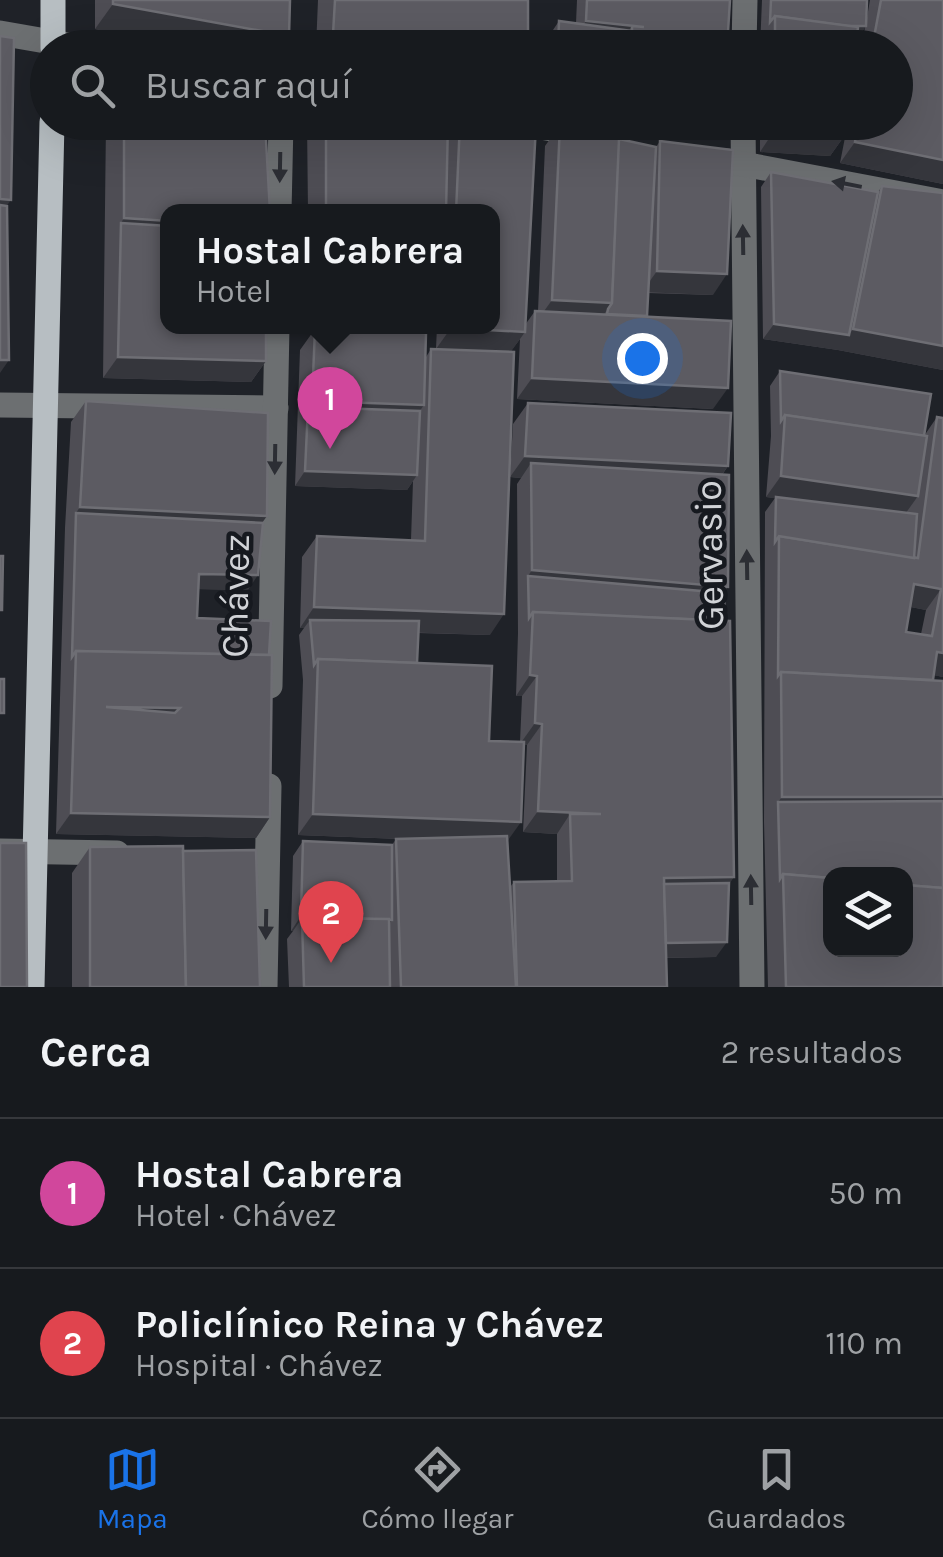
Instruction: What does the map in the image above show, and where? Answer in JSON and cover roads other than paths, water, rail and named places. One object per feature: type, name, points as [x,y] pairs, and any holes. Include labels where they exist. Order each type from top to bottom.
[{"type":"main road","points":[[53,0],[53,30]]},
{"type":"main road","points":[[32,987],[49,406],[52,140]]},
{"type":"street","points":[[744,30],[745,0]]},
{"type":"street","points":[[0,33],[30,40]]},
{"type":"street","points":[[279,204],[280,140]]},
{"type":"street","name":"Gervasio","points":[[743,140],[752,987]]},
{"type":"street","points":[[704,157],[943,202]]},
{"type":"street","name":"Chávez","points":[[270,719],[277,334]]},
{"type":"street","points":[[0,404],[276,408]]},
{"type":"street","points":[[265,987],[258,855],[269,758]]},
{"type":"street","points":[[0,851],[152,854]]},
{"type":"place","name":"Hostal Cabrera","points":[[330,449]]},
{"type":"place","name":"Policlínico Reina y Chávez","points":[[331,963]]}]
